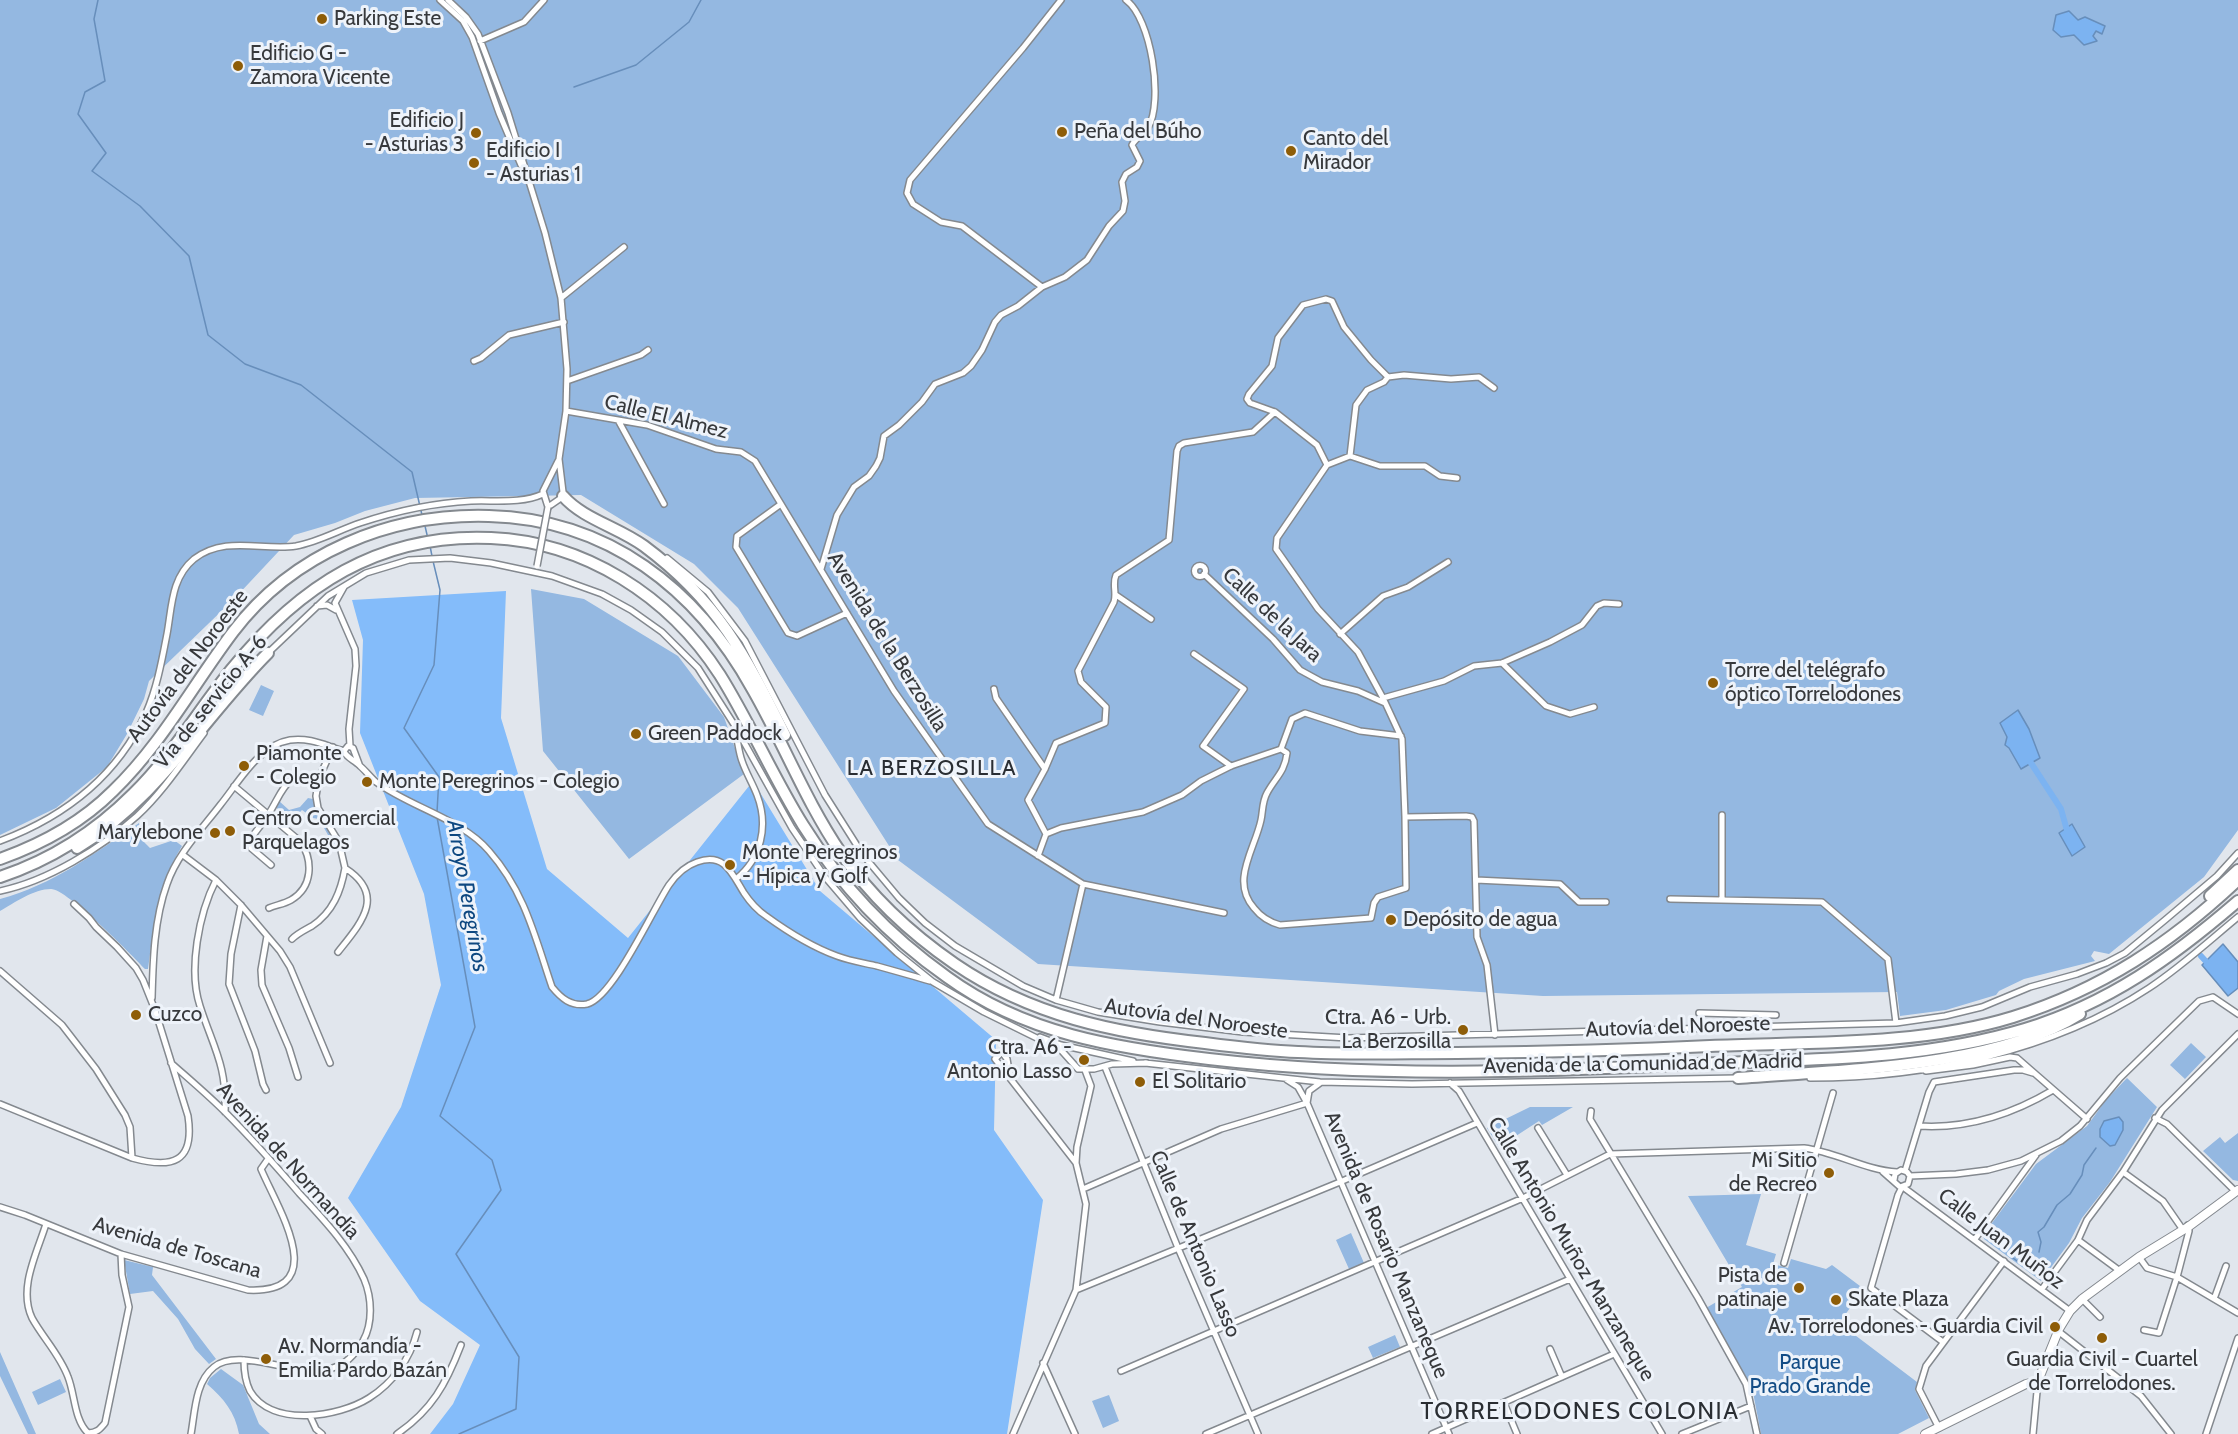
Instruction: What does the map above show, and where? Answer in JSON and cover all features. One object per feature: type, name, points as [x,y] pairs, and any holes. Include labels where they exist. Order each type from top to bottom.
[{"type":"highway","points":[[560,494],[576,508],[623,533],[663,561],[702,597],[718,617],[738,645],[762,689],[834,830],[840,852]]},
{"type":"highway","name":"Autovía del Noroeste","points":[[0,860],[31,848],[77,822],[113,791],[171,722],[238,625],[292,574],[321,555],[360,537],[431,517],[464,515],[498,516],[538,522],[580,533],[624,553],[648,568],[690,603],[725,644],[753,690],[816,812],[840,852],[877,900],[917,937],[962,969],[1007,994],[1059,1016],[1108,1030],[1170,1039],[1298,1052],[1369,1054],[1637,1049],[1905,1037],[1959,1030],[2019,1015],[2064,999],[2108,978],[2146,956],[2180,931],[2238,880]]},
{"type":"highway","name":"Autovía del Noroeste","points":[[0,877],[58,853],[99,825],[132,796],[156,770],[255,641],[281,614],[312,589],[375,555],[406,546],[439,540],[499,538],[534,543],[594,563],[645,593],[674,617],[708,657],[722,679],[803,825],[835,871],[868,911],[908,949],[956,984],[1002,1009],[1068,1035],[1101,1044],[1167,1054],[1301,1068],[1374,1072],[1663,1066],[1868,1056],[1963,1045],[2051,1021],[2113,993],[2140,978],[2190,942],[2238,901]]},
{"type":"highway","points":[[58,853],[68,854],[97,836],[141,798],[181,755],[238,683],[268,653]]},
{"type":"highway","points":[[2146,956],[2238,870]]},
{"type":"highway","points":[[1738,1078],[1867,1067],[1979,1051],[2019,1041],[2067,1022],[2113,993]]},
{"type":"main road","points":[[1925,1434],[2026,1384],[2038,1381],[2058,1332],[2070,1311],[2082,1299],[2139,1257],[2237,1191]]},
{"type":"street","points":[[440,0],[463,21],[472,37],[501,118],[532,191]]},
{"type":"street","points":[[448,0],[466,17],[480,41],[508,113],[561,298],[567,381],[566,411],[559,459],[560,494],[548,507]]},
{"type":"street","points":[[480,41],[524,22],[544,0]]},
{"type":"street","points":[[1042,287],[962,226],[941,222],[913,204],[909,199],[908,186],[910,180],[1061,0]]},
{"type":"street","points":[[821,569],[837,515],[854,487],[869,476],[876,466],[880,458],[884,436],[899,425],[922,402],[935,384],[963,373],[971,366],[982,350],[995,322],[1042,287],[1065,277],[1088,260],[1109,226],[1123,211],[1125,201],[1122,182],[1126,174],[1137,167],[1140,161],[1132,145],[1135,139],[1149,127],[1156,93],[1156,82],[1141,18],[1126,0]]},
{"type":"street","points":[[561,298],[624,247]]},
{"type":"street","points":[[1327,465],[1317,445],[1275,412],[1250,403],[1247,399],[1272,366],[1278,338],[1303,305],[1326,299],[1332,301],[1344,327],[1388,377]]},
{"type":"street","points":[[474,361],[509,335],[564,322]]},
{"type":"street","points":[[567,381],[641,355],[648,350]]},
{"type":"street","points":[[1350,456],[1356,405],[1367,390],[1384,382],[1388,377],[1404,375],[1451,379],[1479,377],[1494,388]]},
{"type":"street","name":"Calle El Almez","points":[[566,411],[647,425],[716,448],[741,452],[755,461]]},
{"type":"street","points":[[1038,856],[1046,834],[1028,800],[1056,743],[1105,723],[1106,706],[1081,682],[1078,671],[1114,602],[1116,575],[1169,540],[1179,446],[1184,443],[1253,432],[1275,412]]},
{"type":"street","points":[[618,420],[664,504]]},
{"type":"street","points":[[1281,749],[1287,753],[1286,766],[1266,794],[1261,820],[1245,866],[1245,892],[1250,904],[1269,922],[1280,925],[1371,918],[1374,903],[1378,897],[1406,888],[1406,817],[1401,736],[1358,652],[1318,609],[1276,549],[1275,544],[1327,465],[1350,456],[1380,466],[1425,466],[1440,476],[1456,478]]},
{"type":"street","points":[[527,570],[537,566],[548,507],[544,487],[559,459]]},
{"type":"street","name":"Avenida de la Berzosilla","points":[[755,461],[894,691],[988,824],[1083,884]]},
{"type":"street","points":[[548,482],[555,481],[560,494]]},
{"type":"street","points":[[545,497],[560,494]]},
{"type":"street","name":"Avenida de la Comunidad de Madrid","points":[[560,494],[577,507],[624,530],[666,557],[708,592],[746,641],[825,795],[843,825],[863,855],[925,923],[956,946],[1023,986],[1056,1000],[1098,1012],[1160,1022],[1275,1035],[1348,1038],[1896,1023],[1945,1016],[1982,1007],[2030,987],[2106,963],[2125,953],[2165,920],[2217,876],[2238,853]]},
{"type":"street","name":"Vía de servicio A-6","points":[[0,842],[31,830],[65,810],[102,778],[127,745],[146,713],[154,690],[167,635],[172,595],[179,577],[194,559],[210,550],[228,545],[297,546],[394,512],[470,501],[531,500],[545,497]]},
{"type":"street","points":[[781,504],[737,536],[736,547],[782,624],[788,633],[797,636],[847,613]]},
{"type":"street","name":"Vía de servicio A-6","points":[[0,891],[58,870],[95,848],[137,815],[168,782],[241,684],[268,653],[316,606],[346,584],[366,573],[394,563],[430,558],[481,561],[552,576],[602,594],[631,610],[662,632],[698,668],[735,726],[792,828],[825,877],[860,918],[933,982],[1014,1027]]},
{"type":"street","points":[[1340,633],[1383,596],[1408,586],[1449,561]]},
{"type":"street","points":[[537,566],[552,576]]},
{"type":"street","name":"Calle de la Jara","points":[[1204,574],[1273,639],[1300,670],[1322,682],[1384,700]]},
{"type":"street","points":[[346,584],[335,603],[352,641],[356,657],[349,729],[350,746],[354,748],[360,765]]},
{"type":"street","points":[[1116,595],[1151,619]]},
{"type":"street","points":[[1384,700],[1444,681],[1474,666],[1502,663],[1582,625],[1596,606],[1604,603],[1619,604]]},
{"type":"street","points":[[316,606],[333,607],[339,614]]},
{"type":"street","points":[[1194,654],[1244,689],[1203,746],[1231,766]]},
{"type":"street","points":[[1502,663],[1546,706],[1570,714],[1594,707]]},
{"type":"street","points":[[994,689],[996,698],[1045,769]]},
{"type":"street","points":[[1046,834],[1061,828],[1143,812],[1182,795],[1201,781],[1231,766],[1281,749],[1293,719],[1305,713],[1360,731],[1401,736]]},
{"type":"street","points":[[735,726],[741,761],[758,797],[762,816],[761,845],[746,871],[736,879]]},
{"type":"street","points":[[152,1001],[153,965],[163,895],[174,868],[234,786],[257,759],[278,744],[289,740],[303,740],[344,751],[377,783],[474,837],[489,850],[524,902],[552,987],[561,998],[573,1004],[588,1004],[602,994],[632,952],[668,886],[689,866],[705,860],[715,860],[728,867],[751,903],[764,915],[821,950],[840,958],[933,982]]},
{"type":"street","points":[[344,751],[350,746]]},
{"type":"street","points":[[292,939],[312,926],[330,909],[340,888],[345,868],[339,842],[318,808],[316,796],[319,778],[333,747]]},
{"type":"street","points":[[348,757],[355,753]]},
{"type":"street","points":[[271,865],[253,851],[249,843],[288,783],[297,776],[308,775],[319,778]]},
{"type":"street","points":[[234,786],[301,842],[308,852],[310,863],[306,883],[300,892],[293,899],[269,908]]},
{"type":"street","points":[[1722,815],[1722,900]]},
{"type":"street","points":[[1406,817],[1472,817],[1474,821],[1477,937],[1486,965],[1496,1035]]},
{"type":"street","points":[[183,855],[216,880],[241,905],[290,967],[330,1063]]},
{"type":"street","points":[[338,952],[362,918],[367,895],[360,879],[345,868]]},
{"type":"street","points":[[216,880],[204,912],[195,965],[195,984],[199,1004],[220,1057],[226,1090],[225,1112]]},
{"type":"street","points":[[1476,880],[1560,884],[1579,902],[1606,902]]},
{"type":"street","points":[[1056,1000],[1083,884],[1224,913]]},
{"type":"street","points":[[1670,899],[1821,903],[1888,959],[1896,1023]]},
{"type":"street","points":[[0,1104],[132,1158],[155,1164],[167,1164],[177,1159],[184,1152],[189,1141],[188,1116],[152,1001],[143,980],[136,968],[75,904]]},
{"type":"street","points":[[241,905],[231,954],[229,984],[255,1051],[262,1084],[267,1090]]},
{"type":"street","name":"Avenida de la Comunidad de Madrid","points":[[1014,1027],[1061,1044],[1116,1058],[1287,1080],[1450,1083],[1845,1078],[1971,1061],[2023,1048],[2079,1026],[2149,988],[2238,917]]},
{"type":"street","points":[[267,936],[261,970],[262,985],[289,1048],[298,1077]]},
{"type":"street","points":[[143,980],[153,965]]},
{"type":"street","points":[[0,970],[62,1025],[96,1069],[130,1127],[132,1158]]},
{"type":"street","points":[[1910,1176],[1988,1170],[2036,1155],[2061,1141],[2087,1119],[2120,1078],[2199,1001],[2212,997],[2238,1014]]},
{"type":"street","points":[[1699,1013],[1776,1015]]},
{"type":"street","name":"Avenida de la Comunidad de Madrid","points":[[1758,1015],[1758,1028]]},
{"type":"street","points":[[1014,1027],[1060,1050],[1074,1066],[1085,1070],[1112,1064],[1147,1063]]},
{"type":"street","points":[[2042,1289],[2078,1240],[2087,1220],[2123,1172],[2155,1118],[2238,1034]]},
{"type":"street","points":[[1903,1071],[1931,1071],[2010,1057],[2016,1058],[2087,1119]]},
{"type":"street","name":"Avenida de Normandía","points":[[171,1063],[225,1112],[325,1222],[353,1257],[365,1282],[371,1308],[369,1332],[356,1353],[340,1366],[303,1370],[244,1360],[225,1360],[214,1367],[205,1377],[199,1389],[191,1434]]},
{"type":"street","name":"Calle de Antonio Lasso","points":[[1105,1067],[1178,1248],[1258,1434]]},
{"type":"street","points":[[1076,1162],[1090,1086],[1085,1070]]},
{"type":"street","points":[[1905,1170],[1931,1086],[1939,1080],[2014,1070],[2034,1073]]},
{"type":"street","points":[[1010,1077],[1076,1162],[1083,1189],[1085,1214],[1076,1290],[1013,1434]]},
{"type":"street","name":"Avenida de Rosario Manzaneque","points":[[1287,1080],[1298,1087],[1307,1103],[1448,1431]]},
{"type":"street","name":"Avenida de Rosario Manzaneque","points":[[1307,1103],[1309,1091],[1320,1082]]},
{"type":"street","name":"Calle Antonio Muñoz Manzaneque","points":[[1450,1083],[1459,1091],[1662,1434]]},
{"type":"street","points":[[1919,1126],[1951,1126],[1980,1121],[2027,1105],[2053,1090]]},
{"type":"street","points":[[1784,1263],[1833,1093]]},
{"type":"street","points":[[1083,1189],[1221,1129],[1307,1103]]},
{"type":"street","points":[[1591,1111],[1590,1119],[1698,1298],[1746,1384],[1757,1434]]},
{"type":"street","points":[[2155,1118],[2167,1124],[2237,1191]]},
{"type":"street","points":[[1076,1290],[1477,1123]]},
{"type":"street","points":[[1538,1128],[1567,1175]]},
{"type":"street","points":[[1121,1371],[1523,1198],[1610,1154],[1804,1148],[1817,1150],[1881,1171],[1905,1170]]},
{"type":"street","points":[[1975,1239],[2036,1155]]},
{"type":"street","name":"Avenida de Toscana","points":[[0,1207],[121,1254],[248,1290],[266,1291],[278,1287],[292,1274],[295,1265],[291,1238],[261,1169],[268,1159]]},
{"type":"street","points":[[1905,1170],[1910,1176]]},
{"type":"street","points":[[1881,1171],[1894,1180],[1898,1186],[1904,1186]]},
{"type":"street","points":[[1894,1180],[1897,1172]]},
{"type":"street","points":[[2123,1172],[2163,1201],[2184,1227],[2177,1277],[2159,1334],[2144,1330]]},
{"type":"street","points":[[1910,1176],[1898,1195],[1871,1288],[1943,1342]]},
{"type":"street","name":"Calle Juan Muñoz","points":[[1904,1186],[2070,1311]]},
{"type":"street","points":[[46,1224],[28,1279],[27,1304],[32,1318],[68,1376],[81,1422],[88,1432],[94,1433],[100,1430],[105,1423],[129,1306],[122,1275],[121,1254]]},
{"type":"street","points":[[2078,1240],[2120,1271]]},
{"type":"street","points":[[2139,1257],[2147,1268],[2177,1277],[2238,1313]]},
{"type":"street","points":[[1939,1428],[1919,1389],[1926,1365],[2004,1261]]},
{"type":"street","points":[[2214,1299],[2226,1266]]},
{"type":"street","points":[[1206,1434],[1570,1279]]},
{"type":"street","points":[[2082,1299],[2100,1317]]},
{"type":"street","points":[[244,1360],[245,1376],[250,1391],[258,1401],[281,1412],[310,1416],[352,1407],[385,1386],[408,1357],[417,1332]]},
{"type":"street","points":[[2058,1332],[2141,1396],[2171,1434]]},
{"type":"street","points":[[2206,1434],[2238,1338]]},
{"type":"street","points":[[397,1434],[430,1406],[444,1386],[461,1345]]},
{"type":"street","points":[[1550,1349],[1562,1377]]},
{"type":"street","points":[[1432,1434],[1448,1431],[1504,1403],[1614,1354]]},
{"type":"street","points":[[1043,1363],[1075,1434]]},
{"type":"street","points":[[2033,1434],[2038,1381]]},
{"type":"street","points":[[1504,1403],[1517,1434]]},
{"type":"street","points":[[1682,1434],[1751,1406]]},
{"type":"street","points":[[310,1416],[316,1429],[322,1434]]},
{"type":"green space","points":[[0,0],[2238,0],[2238,830],[2204,877],[2109,954],[2094,951],[2091,956],[2095,961],[2024,979],[1999,991],[1996,995],[1946,1010],[1900,1016],[1897,992],[1543,996],[1038,964],[898,860],[738,608],[694,564],[581,495],[415,498],[365,511],[294,535],[235,598],[149,681],[144,699],[127,734],[107,767],[56,808],[0,835]]},
{"type":"green space","name":"Green Paddock","points":[[531,589],[584,599],[678,656],[724,717],[744,774],[629,859],[543,751]]},
{"type":"green space","points":[[261,685],[274,691],[263,716],[249,710]]},
{"type":"green space","points":[[308,798],[313,799],[317,811],[337,844],[317,846],[327,841],[328,835],[319,819],[313,818],[302,810],[300,812],[291,811],[282,822],[280,820],[277,810],[279,801],[289,810],[300,807]]},
{"type":"green space","points":[[139,823],[140,838],[150,848],[174,840],[182,846],[162,891],[148,969],[145,969],[84,910],[59,892],[51,889],[38,891],[0,911],[0,899],[55,877]]},
{"type":"green space","points":[[2191,1043],[2206,1057],[2185,1079],[2170,1065]]},
{"type":"green space","points":[[2127,1078],[2157,1107],[2110,1182],[2082,1218],[2069,1243],[2041,1281],[1984,1239],[1983,1235],[2036,1164],[2087,1126],[2106,1100]]},
{"type":"green space","points":[[1530,1107],[1573,1107],[1542,1125],[1539,1121],[1499,1147],[1487,1128]]},
{"type":"green space","points":[[2238,1133],[2238,1181],[2233,1180],[2203,1151],[2220,1137],[2225,1143]]},
{"type":"green space","name":"Parque Prado Grande","points":[[1761,1194],[1746,1245],[1776,1254],[1773,1264],[1788,1268],[1791,1259],[1826,1269],[1832,1265],[1864,1289],[1839,1323],[1917,1382],[1915,1390],[1929,1418],[1898,1434],[1761,1434],[1752,1387],[1706,1308],[1742,1287],[1688,1196]]},
{"type":"green space","points":[[1351,1233],[1364,1263],[1349,1269],[1336,1240]]},
{"type":"green space","points":[[124,1260],[153,1267],[152,1275],[216,1359],[209,1364],[195,1349],[178,1319],[153,1291],[130,1294]]},
{"type":"green space","points":[[1395,1335],[1400,1347],[1373,1358],[1368,1347]]},
{"type":"green space","points":[[0,1352],[36,1434],[28,1434],[0,1376]]},
{"type":"green space","points":[[221,1369],[243,1385],[259,1424],[270,1434],[239,1434],[228,1406],[207,1384],[210,1378]]},
{"type":"green space","points":[[60,1379],[66,1392],[38,1405],[32,1392]]},
{"type":"green space","points":[[1109,1395],[1119,1421],[1103,1428],[1092,1401]]},
{"type":"shaded area","points":[[2069,11],[2078,20],[2085,17],[2105,26],[2102,34],[2096,31],[2093,36],[2097,41],[2084,45],[2074,35],[2061,37],[2053,30],[2056,15]]},
{"type":"shaded area","points":[[506,591],[501,718],[547,869],[628,938],[753,781],[820,891],[996,1040],[994,1130],[1043,1200],[1007,1434],[430,1434],[453,1404],[480,1345],[420,1301],[348,1198],[401,1107],[441,985],[424,894],[360,733],[363,640],[352,600]]},
{"type":"shaded area","points":[[2018,710],[2029,729],[2040,758],[2021,769],[2005,745],[2007,737],[2000,723]]},
{"type":"shaded area","points":[[2072,824],[2085,847],[2072,856],[2059,833]]},
{"type":"shaded area","points":[[2223,944],[2238,962],[2238,988],[2228,996],[2202,965]]},
{"type":"shaded area","points":[[2119,1117],[2123,1122],[2123,1130],[2115,1145],[2110,1146],[2100,1137],[2100,1129],[2104,1121]]},
{"type":"waterway","name":"Arroyo Peregrinos","points":[[98,0],[94,19],[105,81],[85,92],[78,114],[106,153],[92,171],[140,206],[189,256],[208,335],[245,364],[301,385],[412,472],[422,515]]},
{"type":"waterway","points":[[574,87],[636,65],[689,22],[701,0]]},
{"type":"waterway","name":"Arroyo Peregrinos","points":[[425,526],[428,539]]},
{"type":"waterway","name":"Arroyo Peregrinos","points":[[430,546],[432,556]]},
{"type":"waterway","name":"Arroyo Peregrinos","points":[[433,561],[440,590],[434,665],[404,728],[439,777],[437,812]]},
{"type":"waterway","points":[[2031,763],[2061,809],[2068,834]]},
{"type":"waterway","name":"Arroyo Peregrinos","points":[[437,817],[475,1027],[440,1116],[492,1160],[501,1190],[456,1254],[519,1357],[516,1409],[459,1434]]},
{"type":"waterway","points":[[2201,956],[2211,967]]},
{"type":"waterway","points":[[2039,1252],[2041,1242],[2038,1232],[2044,1227],[2057,1205],[2070,1194],[2082,1175],[2084,1165],[2096,1148]]},
{"type":"waterway","points":[[2013,1258],[2037,1276],[2043,1274]]},
{"type":"place","name":"Parking Este","points":[[322,19]]},
{"type":"place","name":"Edificio G - Zamora Vicente","points":[[238,66]]},
{"type":"place","name":"Peña del Búho","points":[[1062,132]]},
{"type":"place","name":"Edificio J - Asturias 3","points":[[476,133]]},
{"type":"place","name":"Canto del Mirador","points":[[1291,151]]},
{"type":"place","name":"Edificio I - Asturias 1","points":[[474,163]]},
{"type":"place","name":"Torre del telégrafo óptico Torrelodones","points":[[1713,683]]},
{"type":"place","name":"Green Paddock","points":[[636,734]]},
{"type":"place","name":"Piamonte - Colegio","points":[[244,766]]},
{"type":"place","name":"Monte Peregrinos - Colegio","points":[[367,782]]},
{"type":"place","name":"Centro Comercial Parquelagos","points":[[230,831]]},
{"type":"place","name":"Marylebone","points":[[215,833]]},
{"type":"place","name":"Monte Peregrinos - Hípica y Golf","points":[[730,865]]},
{"type":"place","name":"Depósito de agua","points":[[1391,920]]},
{"type":"place","name":"Cuzco","points":[[136,1015]]},
{"type":"place","name":"Ctra. A6 - Urb. La Berzosilla","points":[[1463,1030]]},
{"type":"place","name":"Ctra. A6 - Antonio Lasso","points":[[1084,1060]]},
{"type":"place","name":"El Solitario","points":[[1140,1082]]},
{"type":"place","name":"Mi Sitio de Recreo","points":[[1829,1173]]},
{"type":"place","name":"Pista de patinaje","points":[[1799,1288]]},
{"type":"place","name":"Skate Plaza","points":[[1836,1300]]},
{"type":"place","name":"Av. Torrelodones - Guardia Civil","points":[[2055,1327]]},
{"type":"place","name":"Guardia Civil - Cuartel de Torrelodones.","points":[[2102,1338]]},
{"type":"place","name":"Av. Normandía - Emilia Pardo Bazán","points":[[266,1359]]},
{"type":"district","name":"LA BERZOSILLA","points":[[932,769]]},
{"type":"district","name":"TORRELODONES COLONIA","points":[[1580,1412]]}]
